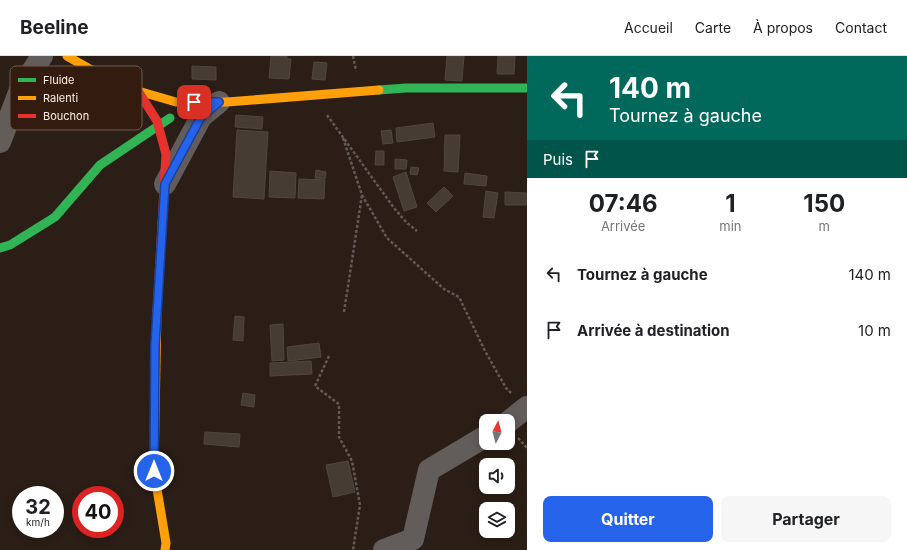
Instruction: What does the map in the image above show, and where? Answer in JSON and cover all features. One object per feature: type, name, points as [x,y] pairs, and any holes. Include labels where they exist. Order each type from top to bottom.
[{"type":"street","points":[[36,66],[42,56]]},
{"type":"street","points":[[68,56],[85,66]]},
{"type":"street","points":[[142,92],[176,102],[219,102],[314,97],[360,90],[406,88],[527,88]]},
{"type":"street","points":[[142,98],[159,126],[166,154],[155,346],[154,471],[166,543],[165,550]]},
{"type":"street","points":[[0,248],[10,245],[55,217],[100,165],[194,102]]},
{"type":"street","points":[[165,184],[201,117],[219,102]]},
{"type":"street","points":[[0,142],[10,116]]},
{"type":"street","points":[[515,416],[526,407]]},
{"type":"street","points":[[384,550],[413,539],[429,470],[479,440]]},
{"type":"path","points":[[314,97],[394,208],[406,222],[417,230]]},
{"type":"path","points":[[343,138],[362,195],[387,238],[444,289],[459,297],[485,351],[506,388],[526,407]]},
{"type":"path","points":[[344,312],[362,195]]},
{"type":"path","points":[[329,356],[315,386],[339,404],[339,437],[352,461],[360,505],[353,550]]},
{"type":"building","points":[[271,56],[287,56],[287,59],[291,59],[289,79],[269,78]]},
{"type":"building","points":[[447,56],[464,56],[462,81],[445,80]]},
{"type":"building","points":[[498,56],[515,56],[514,74],[497,74]]},
{"type":"building","points":[[314,62],[327,63],[325,80],[312,79]]},
{"type":"building","points":[[192,66],[216,67],[216,80],[192,79]]},
{"type":"building","points":[[236,115],[263,117],[262,129],[235,127]]},
{"type":"building","points":[[433,123],[435,137],[397,142],[396,128]]},
{"type":"building","points":[[237,130],[268,132],[264,199],[233,197]]},
{"type":"building","points":[[391,130],[393,143],[383,144],[381,131]]},
{"type":"building","points":[[445,135],[460,135],[458,172],[444,171]]},
{"type":"building","points":[[376,151],[384,151],[384,165],[375,165]]},
{"type":"building","points":[[395,159],[407,160],[406,169],[395,169]]},
{"type":"building","points":[[411,167],[419,168],[417,175],[410,174]]},
{"type":"building","points":[[316,170],[326,172],[325,179],[315,178]]},
{"type":"building","points":[[270,171],[296,173],[295,198],[269,197]]},
{"type":"building","points":[[406,172],[417,207],[404,211],[393,177]]},
{"type":"building","points":[[465,173],[487,176],[486,186],[464,184]]},
{"type":"building","points":[[299,179],[325,180],[324,199],[298,198]]},
{"type":"building","points":[[444,187],[453,196],[436,212],[427,203]]},
{"type":"building","points":[[486,191],[498,193],[494,218],[483,217]]},
{"type":"building","points":[[505,192],[527,193],[527,205],[505,205]]},
{"type":"building","points":[[235,316],[244,317],[243,341],[233,340]]},
{"type":"building","points":[[283,324],[284,360],[272,361],[270,325]]},
{"type":"building","points":[[319,343],[321,357],[288,361],[287,347]]},
{"type":"building","points":[[311,361],[312,374],[270,376],[270,363]]},
{"type":"building","points":[[243,393],[255,395],[254,407],[241,405]]},
{"type":"building","points":[[205,432],[240,434],[239,447],[204,444]]},
{"type":"building","points":[[348,461],[355,492],[333,497],[326,465]]},
{"type":"traffic: fast","points":[[379,90],[406,88],[527,88]]},
{"type":"traffic: fast","points":[[0,248],[10,245],[55,217],[100,165],[170,118]]},
{"type":"traffic: slow","points":[[67,56],[84,66]]},
{"type":"traffic: slow","points":[[142,92],[176,102],[227,102],[379,90]]},
{"type":"traffic: slow","points":[[157,310],[154,471],[166,543],[165,550]]},
{"type":"traffic: jam","points":[[142,97],[157,121],[166,154],[157,310]]},
{"type":"route","points":[[154,471],[155,346],[165,184],[201,117],[219,102],[194,102]]}]
